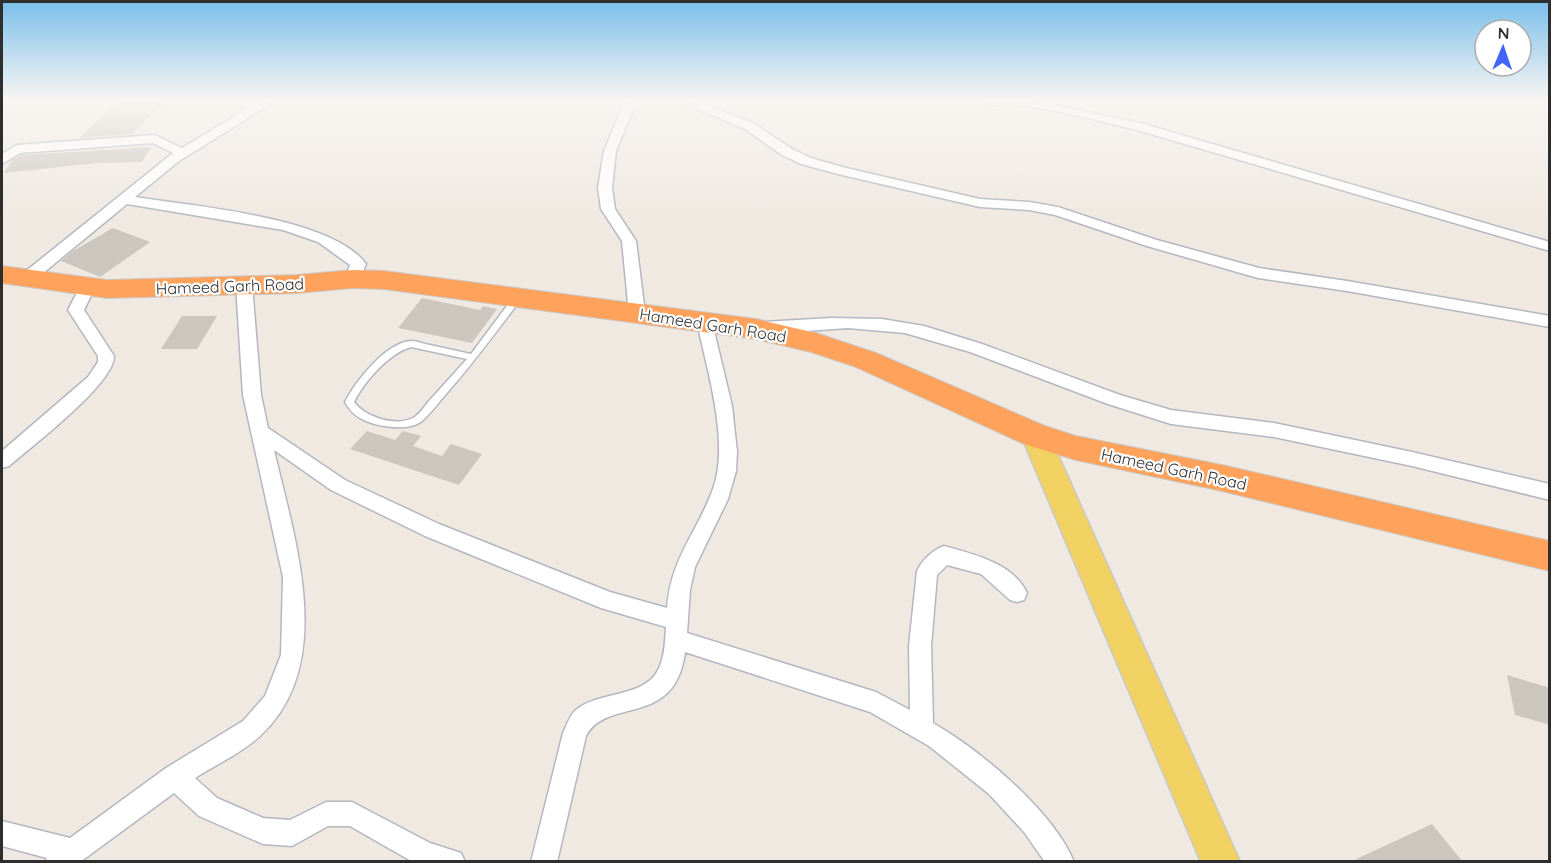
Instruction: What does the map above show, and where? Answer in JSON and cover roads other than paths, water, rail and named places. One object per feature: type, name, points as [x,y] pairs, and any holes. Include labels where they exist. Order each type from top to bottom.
[{"type":"highway","name":"Hameed Garh Road","points":[[14,277],[87,287],[150,289],[297,284],[353,279],[384,280],[756,329],[816,343],[866,360],[1035,435],[1076,448],[1222,478],[1550,556]]},
{"type":"main road","points":[[1035,435],[1221,861]]},
{"type":"street","points":[[2,160],[17,149],[137,140]]},
{"type":"street","points":[[158,140],[181,152]]},
{"type":"street","points":[[14,277],[123,200],[181,152],[201,140]]},
{"type":"street","points":[[614,140],[610,151],[605,188],[608,209],[629,241],[637,313]]},
{"type":"street","points":[[770,140],[806,161],[834,169],[980,203],[1029,206],[1058,211],[1152,243],[1258,273],[1347,286],[1550,322]]},
{"type":"street","points":[[1188,140],[1550,247]]},
{"type":"street","points":[[123,200],[286,226],[323,239],[358,264],[353,279]]},
{"type":"street","points":[[2,834],[65,856],[175,777],[251,729],[273,704],[285,678],[292,655],[293,577],[252,395],[244,285]]},
{"type":"street","points":[[2,460],[93,381],[106,363],[106,356],[76,310],[87,287]]},
{"type":"street","points":[[544,861],[575,733],[585,717],[647,695],[666,678],[676,629],[681,579],[696,541],[724,488],[729,464],[718,385],[705,322]]},
{"type":"street","points":[[756,329],[820,323],[864,322],[902,327],[971,345],[1122,403],[1173,418],[1197,423],[1269,429],[1337,442],[1550,492]]},
{"type":"street","points":[[259,431],[339,485],[432,530],[676,629],[876,703],[937,738],[998,785],[1033,823],[1061,861]]},
{"type":"street","points":[[922,730],[920,646],[927,571],[944,555],[987,567],[1017,593]]},
{"type":"street","points":[[175,777],[208,807],[263,831],[292,833],[326,814],[352,814],[425,854],[452,861]]},
{"type":"lane","points":[[473,357],[404,344],[374,371],[349,402],[357,412],[392,425],[408,424],[418,420],[473,357],[518,297]]}]
